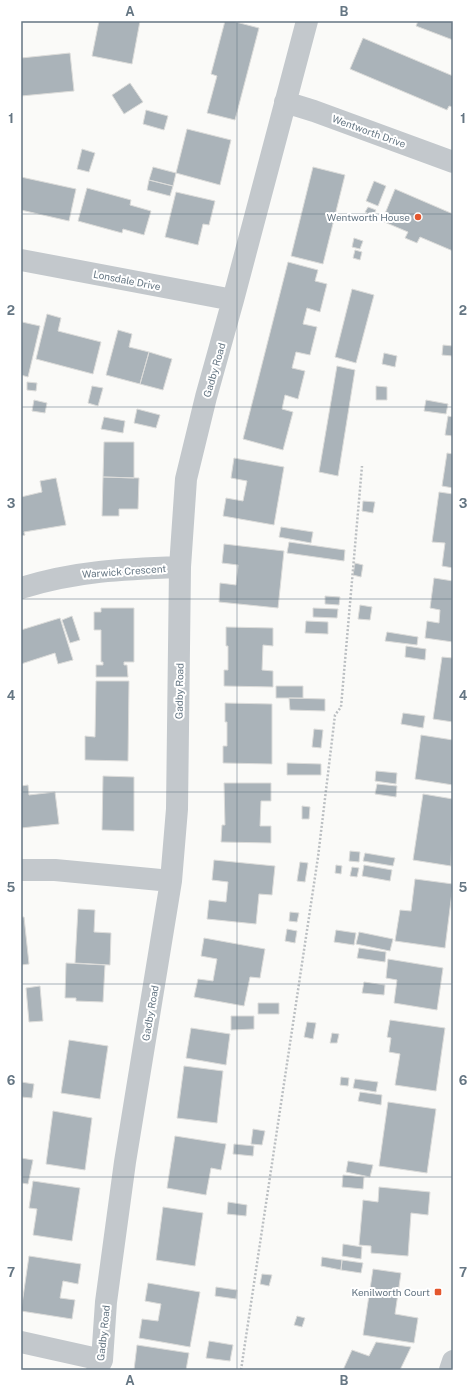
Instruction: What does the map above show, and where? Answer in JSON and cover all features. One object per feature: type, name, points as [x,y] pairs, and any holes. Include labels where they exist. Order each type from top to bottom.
[{"type":"street","name":"Gadby Road","points":[[100,1365],[106,1302],[125,1162],[171,881],[177,809],[180,567],[186,479],[206,396],[307,21]]},
{"type":"street","name":"Wentworth Drive","points":[[285,102],[314,111],[453,162]]},
{"type":"street","name":"Lonsdale Drive","points":[[21,260],[233,300]]},
{"type":"street","name":"Warwick Crescent","points":[[21,588],[50,579],[99,570],[180,567]]},
{"type":"street","points":[[21,870],[55,870],[171,881]]},
{"type":"street","points":[[21,1342],[100,1365]]},
{"type":"street","points":[[450,1370],[453,1361]]},
{"type":"path","points":[[241,1370],[318,857],[335,716],[340,707],[362,466]]},
{"type":"building","points":[[99,21],[140,21],[132,64],[92,56]]},
{"type":"building","points":[[225,21],[232,21],[259,28],[235,120],[207,113],[217,76],[211,74]]},
{"type":"building","points":[[418,21],[453,21],[453,40],[416,26]]},
{"type":"building","points":[[363,38],[453,76],[453,107],[449,106],[447,110],[350,69]]},
{"type":"building","points":[[70,53],[74,91],[21,96],[21,58]]},
{"type":"building","points":[[130,83],[143,102],[124,114],[112,95]]},
{"type":"building","points":[[146,110],[168,116],[164,130],[143,124]]},
{"type":"building","points":[[187,129],[231,140],[220,185],[176,173]]},
{"type":"building","points":[[82,149],[95,153],[89,172],[77,169]]},
{"type":"building","points":[[153,167],[176,173],[173,186],[149,180]]},
{"type":"building","points":[[313,167],[345,175],[323,264],[291,256]]},
{"type":"building","points":[[21,177],[76,189],[69,221],[21,210]]},
{"type":"building","points":[[149,180],[173,186],[170,196],[147,190]]},
{"type":"building","points":[[374,181],[386,186],[378,206],[366,201]]},
{"type":"building","points":[[87,188],[131,200],[130,205],[151,211],[144,235],[123,229],[122,233],[78,221]]},
{"type":"building","name":"Wentworth House","points":[[395,189],[453,214],[453,251],[420,237],[417,243],[405,238],[408,232],[382,221]]},
{"type":"building","points":[[176,192],[215,201],[209,225],[203,224],[198,245],[165,237]]},
{"type":"building","points":[[368,207],[376,210],[373,216],[365,212]]},
{"type":"building","points":[[354,238],[363,241],[360,249],[352,247]]},
{"type":"building","points":[[355,250],[362,252],[360,260],[353,258]]},
{"type":"building","points":[[288,262],[318,270],[315,281],[327,284],[320,312],[307,308],[303,324],[317,327],[310,355],[296,352],[292,368],[305,371],[298,399],[285,395],[282,409],[293,412],[283,450],[243,439]]},
{"type":"building","points":[[352,289],[374,295],[356,363],[335,357]]},
{"type":"building","points":[[47,314],[61,318],[58,331],[101,342],[93,374],[36,359]]},
{"type":"building","points":[[22,322],[40,326],[28,377],[21,375]]},
{"type":"building","points":[[118,330],[132,334],[129,347],[149,352],[140,384],[106,375]]},
{"type":"building","points":[[443,345],[453,346],[453,356],[442,355]]},
{"type":"building","points":[[149,352],[172,359],[163,390],[140,384]]},
{"type":"building","points":[[384,353],[397,356],[395,367],[382,364]]},
{"type":"building","points":[[337,366],[355,370],[338,476],[319,472]]},
{"type":"building","points":[[27,382],[37,383],[36,391],[27,390]]},
{"type":"building","points":[[92,386],[103,388],[98,406],[88,403]]},
{"type":"building","points":[[376,386],[387,387],[387,400],[376,400]]},
{"type":"building","points":[[34,400],[47,403],[45,413],[32,411]]},
{"type":"building","points":[[426,400],[448,404],[446,414],[424,411]]},
{"type":"building","points":[[137,409],[160,415],[156,428],[134,423]]},
{"type":"building","points":[[448,416],[453,417],[453,436],[445,435]]},
{"type":"building","points":[[104,417],[125,421],[123,433],[101,429]]},
{"type":"building","points":[[104,442],[134,442],[134,478],[103,477]]},
{"type":"building","points":[[447,453],[453,454],[453,488],[442,486]]},
{"type":"building","points":[[234,458],[284,467],[274,525],[223,516],[226,498],[243,501],[247,481],[231,478]]},
{"type":"building","points":[[103,477],[139,478],[138,509],[119,509],[119,516],[102,516]]},
{"type":"building","points":[[56,478],[66,525],[24,532],[25,535],[21,536],[21,497],[42,492],[40,481]]},
{"type":"building","points":[[439,492],[453,494],[453,568],[442,566],[445,543],[432,542]]},
{"type":"building","points":[[363,501],[375,502],[373,513],[362,511]]},
{"type":"building","points":[[281,527],[313,532],[311,543],[279,537]]},
{"type":"building","points":[[289,542],[345,550],[344,561],[287,553]]},
{"type":"building","points":[[224,544],[284,551],[278,608],[219,602],[220,583],[236,585],[238,565],[222,563]]},
{"type":"building","points":[[355,563],[363,565],[361,577],[353,575]]},
{"type":"building","points":[[434,578],[453,581],[453,642],[425,638],[427,621],[439,623],[440,610],[430,608]]},
{"type":"building","points":[[325,596],[340,597],[339,605],[325,604]]},
{"type":"building","points":[[360,605],[372,607],[370,620],[358,619]]},
{"type":"building","points":[[101,608],[134,608],[134,662],[124,662],[124,665],[127,665],[128,677],[96,677],[96,665],[103,665],[103,662],[101,662],[101,630],[94,630],[94,612],[101,612]]},
{"type":"building","points":[[313,608],[338,609],[337,618],[313,617]]},
{"type":"building","points":[[72,616],[80,640],[70,643],[62,620]]},
{"type":"building","points":[[60,618],[73,660],[58,664],[55,653],[21,664],[21,630]]},
{"type":"building","points":[[306,621],[328,622],[328,634],[305,633]]},
{"type":"building","points":[[226,627],[273,628],[273,646],[263,645],[262,670],[273,671],[273,687],[224,686],[224,670],[228,670]]},
{"type":"building","points":[[387,632],[418,637],[417,645],[385,641]]},
{"type":"building","points":[[406,646],[426,649],[425,660],[405,657]]},
{"type":"building","points":[[442,657],[453,658],[453,722],[433,719]]},
{"type":"building","points":[[96,681],[129,681],[128,761],[85,760],[85,736],[95,737]]},
{"type":"building","points":[[276,686],[303,686],[303,698],[276,698]]},
{"type":"building","points":[[289,698],[325,699],[325,711],[290,710]]},
{"type":"building","points":[[225,703],[272,704],[272,764],[223,763],[223,746],[227,746]]},
{"type":"building","points":[[403,713],[425,716],[423,728],[401,724]]},
{"type":"building","points":[[314,729],[323,730],[321,748],[312,747]]},
{"type":"building","points":[[421,735],[453,740],[453,785],[415,779]]},
{"type":"building","points":[[287,763],[321,764],[321,775],[287,775]]},
{"type":"building","points":[[376,771],[397,773],[396,784],[375,781]]},
{"type":"building","points":[[103,776],[134,777],[134,831],[102,830]]},
{"type":"building","points":[[224,783],[271,783],[271,801],[261,801],[260,826],[271,826],[271,843],[221,842],[222,825],[225,825]]},
{"type":"building","points":[[377,784],[397,786],[396,797],[375,794]]},
{"type":"building","points":[[28,785],[29,795],[55,792],[59,824],[21,828],[21,786]]},
{"type":"building","points":[[423,794],[453,799],[451,866],[413,860]]},
{"type":"building","points":[[302,806],[310,807],[309,819],[302,819]]},
{"type":"building","points":[[350,851],[360,852],[359,862],[349,861]]},
{"type":"building","points":[[365,853],[395,858],[393,866],[363,861]]},
{"type":"building","points":[[214,860],[275,866],[272,895],[259,894],[256,924],[207,919],[209,900],[226,902],[228,882],[212,880]]},
{"type":"building","points":[[300,862],[308,863],[305,882],[297,881]]},
{"type":"building","points":[[336,865],[342,866],[341,874],[335,873]]},
{"type":"building","points":[[364,865],[392,870],[390,881],[362,876]]},
{"type":"building","points":[[352,867],[359,868],[357,877],[350,876]]},
{"type":"building","points":[[415,879],[453,884],[445,948],[395,941],[400,910],[411,911]]},
{"type":"building","points":[[78,909],[95,910],[94,932],[111,933],[110,965],[75,963]]},
{"type":"building","points":[[290,912],[299,913],[297,922],[289,921]]},
{"type":"building","points":[[21,917],[24,917],[29,964],[21,965]]},
{"type":"building","points":[[287,929],[297,931],[295,943],[285,941]]},
{"type":"building","points":[[336,930],[356,933],[354,945],[334,942]]},
{"type":"building","points":[[359,932],[393,939],[390,951],[356,944]]},
{"type":"building","points":[[204,938],[265,949],[260,978],[250,977],[244,1006],[194,997],[198,979],[213,981],[217,959],[201,956]]},
{"type":"building","points":[[359,948],[386,952],[385,962],[357,958]]},
{"type":"building","points":[[388,959],[443,968],[437,1010],[394,1003],[397,980],[386,978]]},
{"type":"building","points":[[66,963],[105,965],[103,1002],[76,1001],[76,998],[65,998]]},
{"type":"building","points":[[364,982],[385,985],[384,995],[362,993]]},
{"type":"building","points":[[40,986],[43,1021],[29,1022],[26,988]]},
{"type":"building","points":[[258,1003],[279,1003],[279,1014],[258,1014]]},
{"type":"building","points":[[231,1016],[254,1016],[254,1029],[231,1030]]},
{"type":"building","points":[[390,1020],[445,1028],[436,1091],[395,1085],[400,1054],[389,1052],[391,1038],[387,1037]]},
{"type":"building","points":[[307,1022],[316,1023],[313,1039],[304,1037]]},
{"type":"building","points":[[191,1028],[230,1034],[226,1065],[186,1058]]},
{"type":"building","points":[[332,1033],[339,1034],[337,1043],[330,1043]]},
{"type":"building","points":[[69,1040],[108,1046],[100,1099],[61,1093]]},
{"type":"building","points":[[184,1066],[223,1071],[217,1123],[177,1118]]},
{"type":"building","points":[[341,1077],[349,1078],[348,1086],[340,1085]]},
{"type":"building","points":[[355,1079],[378,1082],[376,1092],[353,1088]]},
{"type":"building","points":[[21,1082],[34,1084],[32,1098],[21,1097]]},
{"type":"building","points":[[360,1092],[382,1095],[381,1105],[358,1101]]},
{"type":"building","points":[[388,1102],[436,1109],[427,1173],[379,1166]]},
{"type":"building","points":[[53,1111],[92,1118],[85,1170],[46,1164]]},
{"type":"building","points":[[253,1129],[265,1131],[262,1145],[251,1144]]},
{"type":"building","points":[[175,1136],[226,1144],[221,1170],[211,1168],[206,1195],[167,1188]]},
{"type":"building","points":[[234,1144],[254,1146],[253,1156],[233,1154]]},
{"type":"building","points":[[21,1158],[33,1160],[28,1184],[21,1183]]},
{"type":"building","points":[[348,1161],[373,1165],[370,1177],[346,1172]]},
{"type":"building","points":[[343,1175],[364,1177],[363,1189],[342,1187]]},
{"type":"building","points":[[33,1181],[80,1188],[72,1241],[33,1235],[37,1209],[29,1208]]},
{"type":"building","points":[[379,1187],[430,1192],[428,1215],[411,1213],[408,1256],[371,1253],[371,1246],[359,1245],[363,1200],[378,1202]]},
{"type":"building","points":[[228,1202],[247,1205],[246,1216],[227,1214]]},
{"type":"building","points":[[163,1207],[203,1213],[195,1266],[156,1260]]},
{"type":"building","points":[[343,1244],[362,1247],[361,1259],[342,1256]]},
{"type":"building","points":[[29,1256],[81,1264],[78,1284],[63,1281],[60,1298],[75,1300],[72,1319],[21,1311]]},
{"type":"building","points":[[322,1257],[342,1260],[341,1270],[321,1266]]},
{"type":"building","points":[[342,1260],[363,1263],[361,1273],[341,1270]]},
{"type":"building","points":[[373,1269],[401,1273],[395,1314],[418,1318],[414,1343],[363,1335]]},
{"type":"building","points":[[262,1274],[272,1275],[269,1286],[260,1284]]},
{"type":"building","points":[[148,1283],[200,1292],[190,1347],[139,1338],[142,1319],[158,1321],[161,1304],[145,1301]]},
{"type":"building","points":[[216,1287],[237,1290],[236,1299],[215,1296]]},
{"type":"building","points":[[297,1316],[305,1318],[302,1327],[294,1325]]},
{"type":"building","points":[[209,1341],[233,1345],[230,1361],[206,1358]]},
{"type":"building","points":[[376,1342],[411,1347],[400,1370],[343,1370],[352,1350],[369,1356]]},
{"type":"building","points":[[137,1345],[189,1353],[186,1370],[134,1370]]},
{"type":"place","name":"Wentworth House","points":[[418,217]]},
{"type":"place","name":"Kenilworth Court","points":[[438,1292]]}]
